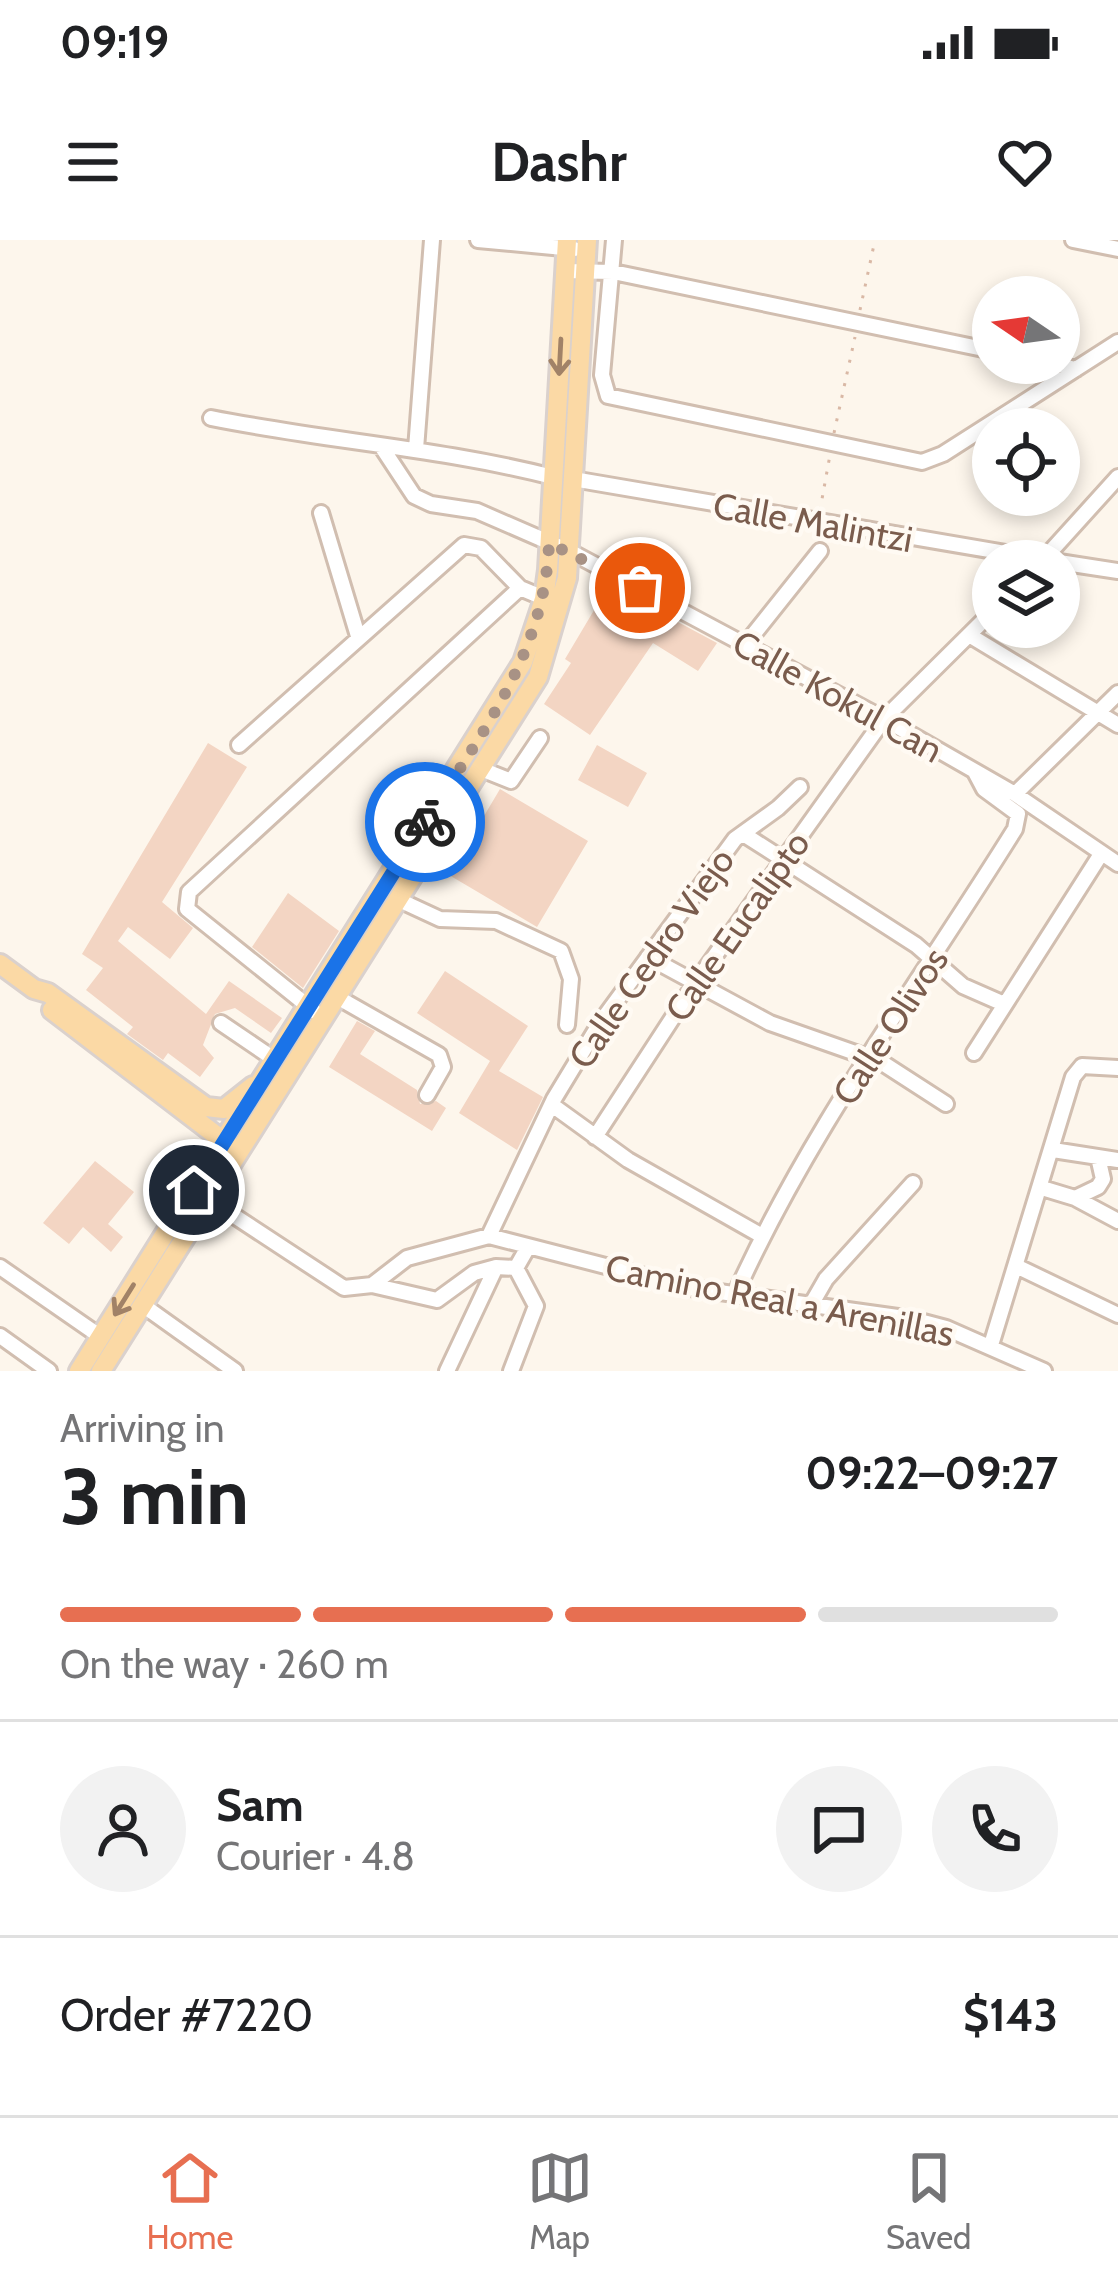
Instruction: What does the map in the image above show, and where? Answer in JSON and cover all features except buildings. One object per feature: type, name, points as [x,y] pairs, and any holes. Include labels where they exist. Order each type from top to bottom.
[{"type":"main road","points":[[232,1147],[274,1059],[316,1012],[337,997],[538,677],[569,550],[563,478],[565,271],[577,244]]},
{"type":"main road","points":[[80,1371],[202,1195],[316,1012],[502,702],[554,602],[549,543],[563,478],[586,272],[577,244]]},
{"type":"main road","points":[[0,964],[34,989],[41,1002],[208,1118],[232,1147]]},
{"type":"main road","points":[[208,1118],[262,1079]]},
{"type":"main road","points":[[101,1371],[144,1306],[202,1195]]},
{"type":"street","points":[[416,449],[432,240]]},
{"type":"street","points":[[478,240],[577,244]]},
{"type":"street","points":[[614,240],[602,375],[608,396],[922,463],[1052,384]]},
{"type":"street","points":[[1073,240],[1118,249]]},
{"type":"street","points":[[565,271],[613,272],[972,346]]},
{"type":"street","points":[[1080,366],[1118,342]]},
{"type":"street","name":"Calle Malintzi","points":[[211,418],[312,439],[476,458],[563,478],[972,549]]},
{"type":"street","name":"Calle Kokul Can","points":[[381,446],[415,496],[477,511],[569,550],[884,718],[1015,794],[1118,863]]},
{"type":"street","points":[[1060,540],[1118,477]]},
{"type":"street","points":[[321,513],[358,636]]},
{"type":"street","points":[[239,745],[464,545],[481,548],[520,588],[554,602]]},
{"type":"street","points":[[745,644],[820,551]]},
{"type":"street","name":"Calle Malintzi","points":[[1080,565],[1118,571]]},
{"type":"street","points":[[316,1012],[187,909],[185,901],[520,588]]},
{"type":"street","name":"Calle Eucalipto","points":[[595,1137],[694,985],[884,718],[972,632]]},
{"type":"street","points":[[969,635],[1118,724]]},
{"type":"street","points":[[1015,794],[1118,693]]},
{"type":"street","points":[[482,769],[511,781],[539,738]]},
{"type":"street","name":"Calle Olivos","points":[[735,1295],[761,1236],[1018,819],[1010,806],[984,789],[975,772]]},
{"type":"street","points":[[745,835],[800,787]]},
{"type":"street","name":"Calle Cedro Viejo","points":[[489,1235],[552,1105],[600,1023],[735,838],[745,835],[933,960],[963,986],[1004,1004]]},
{"type":"street","points":[[974,1053],[1102,854]]},
{"type":"street","points":[[399,900],[440,920],[496,921],[561,951],[572,980],[567,1025]]},
{"type":"street","points":[[648,956],[694,985],[819,1043],[867,1058],[946,1104]]},
{"type":"street","points":[[337,997],[439,1055],[443,1067],[427,1095]]},
{"type":"street","points":[[221,1022],[274,1059]]},
{"type":"street","points":[[991,1346],[1066,1096],[1082,1066],[1118,1068]]},
{"type":"street","points":[[552,1105],[672,1187],[761,1236]]},
{"type":"street","points":[[1053,1150],[1118,1160]]},
{"type":"street","points":[[1075,1198],[1099,1187],[1103,1179],[1098,1157]]},
{"type":"street","points":[[811,1305],[826,1279],[913,1183]]},
{"type":"street","points":[[1042,1188],[1075,1198],[1118,1221]]},
{"type":"street","points":[[202,1195],[336,1285],[352,1289],[372,1285],[436,1300],[474,1273],[516,1268]]},
{"type":"street","points":[[372,1285],[407,1258],[489,1235]]},
{"type":"street","name":"Camino Real a Arenillas","points":[[489,1235],[735,1295],[912,1319],[991,1346],[1021,1366],[1045,1371]]},
{"type":"street","points":[[516,1268],[528,1247]]},
{"type":"street","points":[[1016,1266],[1118,1316]]},
{"type":"street","points":[[0,1267],[101,1337]]},
{"type":"street","points":[[447,1371],[496,1267]]},
{"type":"street","points":[[511,1371],[536,1306],[516,1268]]},
{"type":"street","points":[[144,1306],[235,1371]]},
{"type":"street","points":[[0,1336],[50,1371]]},
{"type":"path","points":[[817,524],[874,240]]},
{"type":"way so far","points":[[425,822],[524,662],[544,598],[549,543],[640,588]]},
{"type":"route","points":[[194,1190],[425,822]]}]
